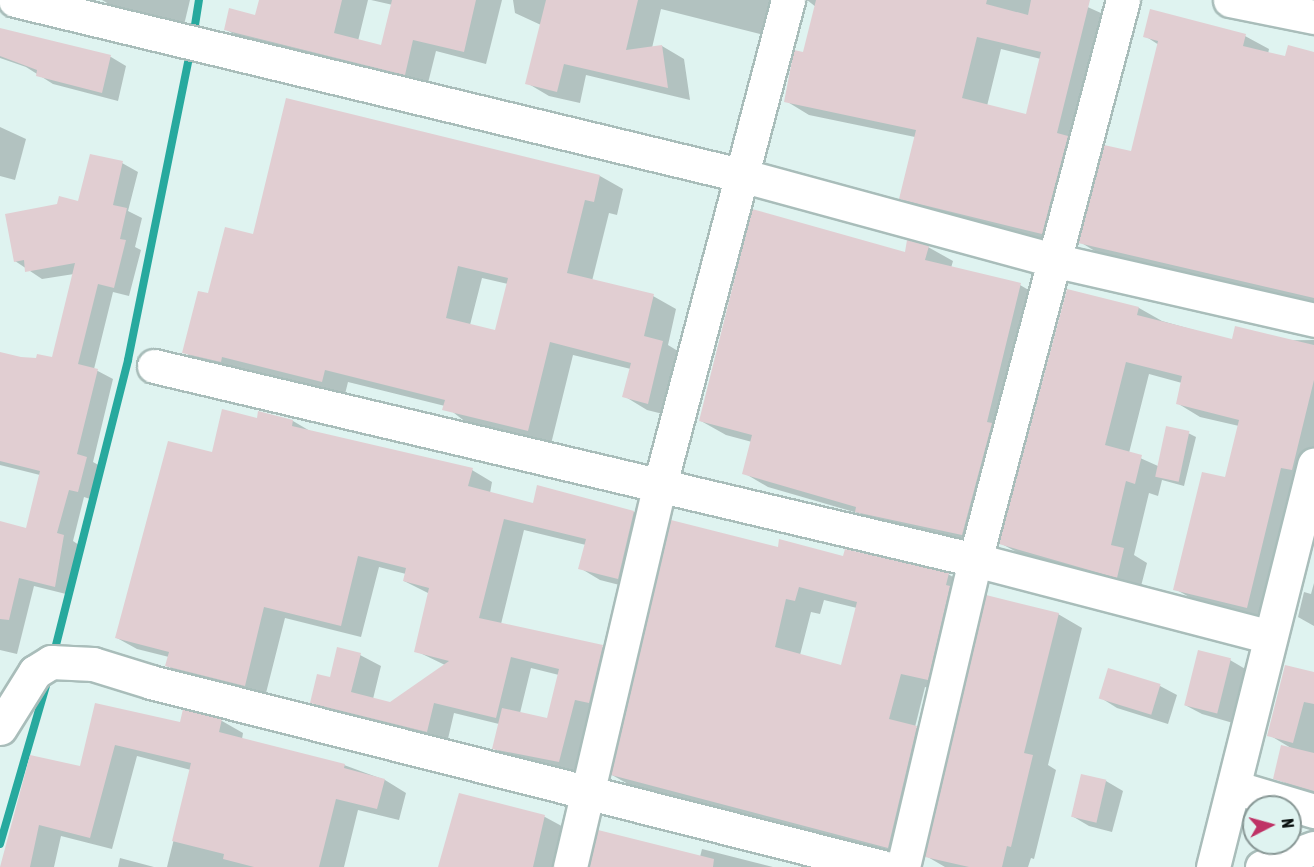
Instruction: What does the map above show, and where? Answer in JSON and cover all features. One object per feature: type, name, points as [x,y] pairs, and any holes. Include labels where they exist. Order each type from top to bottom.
[{"type":"street","points":[[15,0],[744,176],[1053,260],[1314,320]]},
{"type":"street","points":[[570,867],[659,488],[744,176],[788,0]]},
{"type":"street","points":[[903,867],[975,560],[1123,0]]},
{"type":"street","points":[[1230,0],[1314,17]]},
{"type":"street","points":[[154,366],[659,488],[975,560],[1270,637]]},
{"type":"street","points":[[1213,867],[1314,464]]},
{"type":"street","points":[[0,728],[35,672],[51,662],[93,664],[588,794],[882,867]]},
{"type":"street","points":[[1234,787],[1314,811]]},
{"type":"street","points":[[1262,867],[1314,848]]},
{"type":"building","points":[[259,0],[342,0],[334,33],[381,45],[392,0],[476,0],[464,52],[413,40],[405,75],[224,30],[229,8],[255,15]]},
{"type":"building","points":[[546,0],[638,0],[626,50],[662,45],[668,88],[564,64],[557,92],[525,84]]},
{"type":"building","points":[[816,0],[987,0],[986,4],[1028,15],[1031,0],[1090,0],[1057,133],[1068,136],[1042,234],[899,199],[916,130],[784,102],[794,50],[803,52]],"holes":[[[977,37],[1041,52],[1026,114],[962,98]]]},
{"type":"building","points":[[1150,9],[1246,34],[1243,46],[1285,56],[1288,45],[1314,52],[1314,298],[1078,243],[1104,145],[1131,151],[1158,41],[1143,37]]},
{"type":"building","points":[[0,28],[111,55],[102,93],[36,76],[37,70],[0,56]]},
{"type":"building","points":[[286,98],[600,175],[594,202],[585,200],[567,273],[654,294],[644,336],[663,341],[648,404],[622,397],[631,363],[550,342],[528,431],[442,410],[445,400],[325,370],[322,382],[222,357],[221,362],[182,353],[198,291],[208,293],[225,227],[253,234]],"holes":[[[458,266],[508,278],[495,330],[446,318]]]},
{"type":"building","points":[[90,154],[123,161],[113,205],[127,208],[120,239],[126,240],[114,288],[98,284],[78,364],[98,369],[77,454],[87,457],[78,492],[69,490],[57,533],[64,535],[55,587],[19,578],[9,620],[0,619],[0,521],[26,528],[40,471],[0,461],[0,352],[21,357],[36,358],[37,354],[52,357],[75,263],[25,272],[24,260],[14,262],[5,214],[57,204],[59,196],[78,201]]},
{"type":"building","points":[[752,209],[905,252],[907,240],[929,246],[925,260],[1021,283],[987,422],[992,423],[962,535],[855,512],[856,507],[742,474],[752,435],[699,421]]},
{"type":"building","points":[[1067,289],[1139,307],[1137,315],[1232,339],[1235,326],[1314,345],[1314,380],[1292,470],[1281,468],[1247,608],[1173,590],[1202,472],[1225,477],[1239,420],[1176,404],[1182,376],[1126,362],[1105,445],[1142,455],[1135,484],[1126,481],[1111,545],[1124,548],[1117,578],[999,544]]},
{"type":"building","points":[[222,409],[257,418],[258,411],[293,420],[292,426],[473,468],[468,486],[533,503],[537,485],[634,511],[618,579],[578,569],[586,539],[504,519],[479,618],[603,645],[589,703],[575,700],[559,762],[492,749],[502,708],[547,718],[559,669],[511,657],[496,718],[434,703],[427,732],[310,703],[317,674],[330,677],[337,647],[361,653],[351,692],[390,702],[449,661],[414,652],[429,588],[403,581],[406,568],[358,556],[341,626],[264,607],[245,686],[165,666],[169,652],[115,638],[168,441],[212,452]]},
{"type":"building","points":[[1166,426],[1189,431],[1179,482],[1155,477]]},
{"type":"building","points":[[671,520],[778,547],[779,539],[843,556],[845,549],[949,573],[946,585],[950,586],[928,680],[901,674],[889,719],[917,726],[888,848],[611,775]],"holes":[[[799,587],[857,602],[841,665],[775,647],[786,599],[795,601]]]},
{"type":"building","points":[[986,595],[1059,613],[1024,753],[1033,755],[1011,847],[1007,846],[1002,867],[969,867],[925,857]]},
{"type":"building","points":[[1198,650],[1231,658],[1217,714],[1184,705]]},
{"type":"building","points":[[1285,665],[1314,672],[1314,704],[1304,702],[1293,743],[1267,736]]},
{"type":"building","points":[[1108,668],[1161,684],[1151,715],[1099,699]]},
{"type":"building","points":[[95,703],[180,722],[183,709],[222,719],[219,732],[345,764],[344,768],[385,779],[377,809],[336,799],[319,867],[254,867],[223,859],[224,854],[172,841],[191,763],[115,745],[90,838],[39,825],[30,867],[0,867],[30,755],[80,766]]},
{"type":"building","points":[[1281,745],[1314,753],[1314,791],[1273,779]]},
{"type":"building","points":[[1081,774],[1106,780],[1096,823],[1071,817]]},
{"type":"building","points":[[459,793],[545,815],[533,867],[438,867]]},
{"type":"building","points":[[598,830],[714,859],[713,867],[589,867]]},
{"type":"waterway","points":[[195,25],[199,0]]},
{"type":"waterway","points":[[56,645],[128,360],[190,52]]},
{"type":"waterway","points":[[0,844],[48,679]]}]
